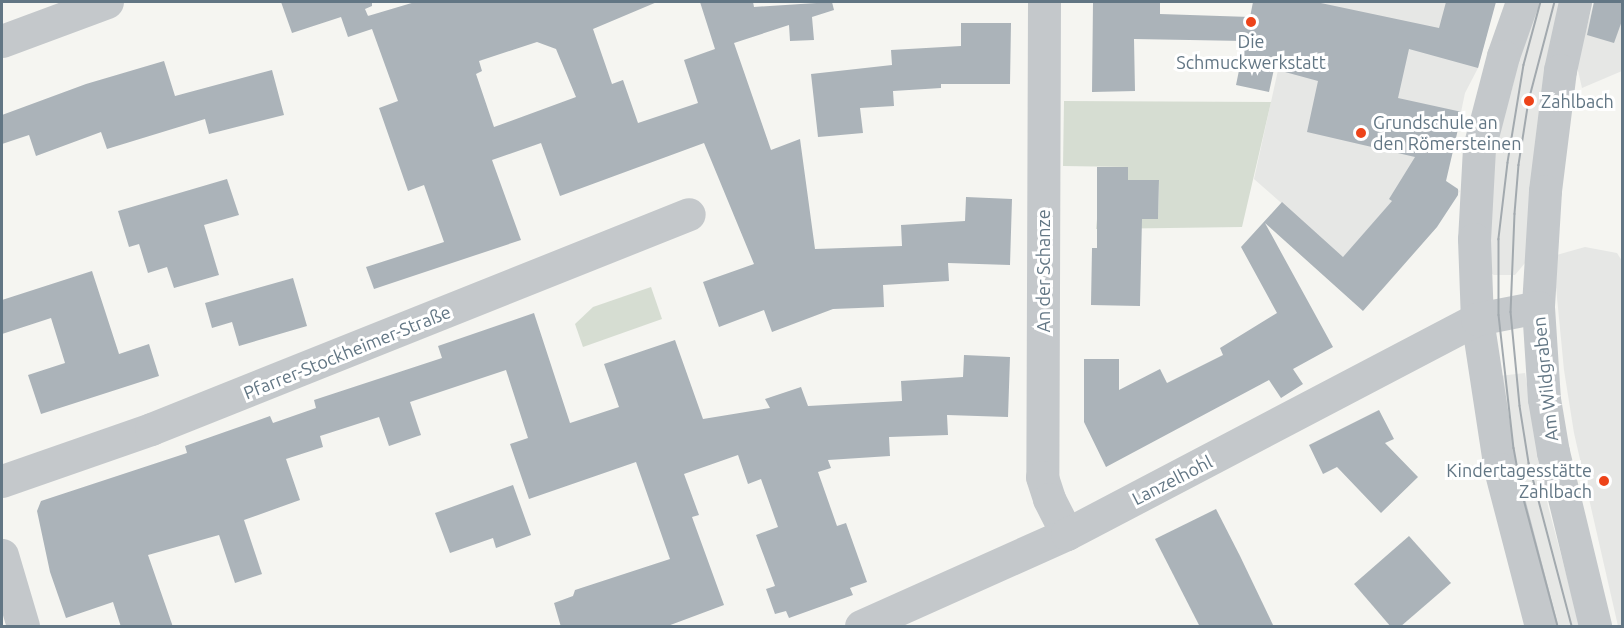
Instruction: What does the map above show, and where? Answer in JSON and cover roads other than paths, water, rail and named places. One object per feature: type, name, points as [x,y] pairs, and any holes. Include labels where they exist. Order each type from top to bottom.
[{"type":"street","points":[[2,41],[107,2]]},
{"type":"street","name":"An der Schanze","points":[[1044,2],[1042,477],[1049,499],[1066,534]]},
{"type":"street","points":[[1522,2],[1503,56],[1479,148],[1473,223],[1477,319],[1500,469],[1541,627]]},
{"type":"street","name":"Am Wildgraben","points":[[1575,2],[1560,70],[1549,157],[1538,307],[1544,399],[1553,452],[1595,627]]},
{"type":"street","name":"Pfarrer-Stockheimer-Straße","points":[[2,481],[151,429],[689,214]]},
{"type":"street","name":"Am Wildgraben","points":[[1477,319],[1538,307]]},
{"type":"street","name":"Lanzelhohl","points":[[861,627],[1066,534],[1477,319]]},
{"type":"street","points":[[2,555],[23,627]]},
{"type":"tram line","points":[[1541,2],[1524,65],[1508,163],[1499,239],[1499,315],[1514,448],[1522,492],[1558,626]]},
{"type":"tram line","points":[[1555,2],[1529,101],[1519,165],[1511,312],[1520,406],[1529,463],[1572,626]]},
{"type":"place","name":"Die Schmuckwerkstatt","points":[[1251,22]]},
{"type":"place","name":"Zahlbach","points":[[1529,101]]},
{"type":"place","name":"Grundschule an den Römersteinen","points":[[1361,133]]},
{"type":"place","name":"Kindertagesstätte Zahlbach","points":[[1604,481]]}]
